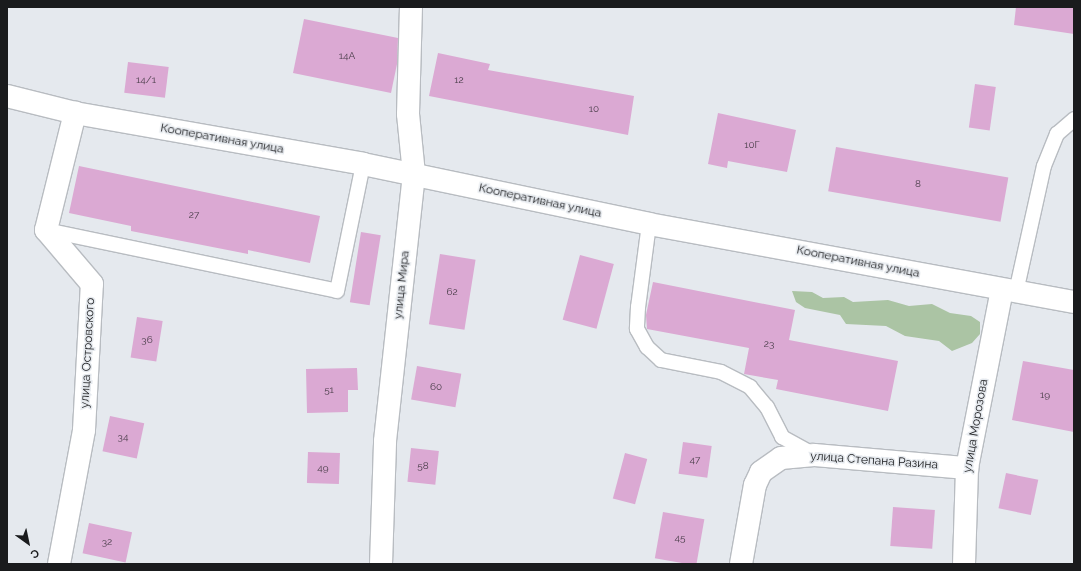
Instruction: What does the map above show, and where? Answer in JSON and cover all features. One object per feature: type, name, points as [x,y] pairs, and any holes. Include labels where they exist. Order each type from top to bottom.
[{"type":"street","name":"улица Мира","points":[[381,564],[385,441],[414,174],[408,114],[411,7]]},
{"type":"street","name":"Кооперативная улица","points":[[7,96],[75,113],[363,164],[649,224],[1074,302]]},
{"type":"street","points":[[46,230],[75,113]]},
{"type":"street","name":"улица Островского","points":[[46,230],[92,284],[84,430],[59,564]]},
{"type":"street","name":"улица Морозова","points":[[964,564],[967,468],[1009,291]]},
{"type":"street","name":"улица Степана Разина","points":[[741,564],[755,486],[761,472],[781,458],[814,455],[967,468]]},
{"type":"lane","points":[[1009,291],[1044,166],[1057,134],[1074,119]]},
{"type":"lane","points":[[46,230],[337,292],[363,164]]},
{"type":"lane","points":[[649,224],[638,307],[637,329],[647,347],[661,360],[721,372],[750,387],[767,407],[782,437],[814,455]]},
{"type":"green space","points":[[792,291],[812,292],[823,298],[844,297],[853,302],[888,300],[909,306],[932,304],[950,313],[971,316],[980,322],[980,334],[972,343],[952,351],[939,341],[905,336],[886,326],[846,324],[840,315],[805,308],[796,302]]},
{"type":"building","points":[[1016,7],[1074,7],[1074,34],[1014,25]]},
{"type":"building","points":[[304,19],[398,38],[397,64],[391,93],[293,73]]},
{"type":"building","points":[[438,53],[490,64],[488,70],[634,96],[628,135],[429,96]]},
{"type":"building","points":[[128,62],[169,67],[165,98],[124,93]]},
{"type":"building","points":[[975,84],[996,87],[990,130],[969,128]]},
{"type":"building","points":[[718,113],[796,130],[787,172],[728,161],[727,168],[708,164]]},
{"type":"building","points":[[836,147],[1008,177],[1001,222],[828,191]]},
{"type":"building","points":[[79,166],[320,216],[310,263],[248,250],[248,254],[131,231],[131,226],[69,213]]},
{"type":"building","points":[[361,232],[381,235],[370,305],[350,302]]},
{"type":"building","points":[[440,254],[476,260],[464,330],[429,324]]},
{"type":"building","points":[[580,255],[614,264],[596,329],[563,320]]},
{"type":"building","points":[[653,282],[795,310],[789,340],[898,361],[888,411],[776,389],[778,380],[744,374],[749,348],[647,329],[646,315]]},
{"type":"building","points":[[137,317],[163,321],[156,362],[131,357]]},
{"type":"building","points":[[1023,361],[1074,370],[1074,432],[1012,420]]},
{"type":"building","points":[[417,366],[461,374],[455,407],[411,399]]},
{"type":"building","points":[[357,368],[358,390],[348,390],[348,412],[307,413],[306,369]]},
{"type":"building","points":[[110,416],[144,423],[137,458],[103,451]]},
{"type":"building","points":[[683,442],[712,446],[707,478],[679,474]]},
{"type":"building","points":[[411,448],[439,451],[435,485],[407,482]]},
{"type":"building","points":[[308,452],[340,453],[339,484],[307,483]]},
{"type":"building","points":[[625,453],[647,459],[635,504],[613,498]]},
{"type":"building","points":[[1006,473],[1038,480],[1031,515],[999,508]]},
{"type":"building","points":[[893,507],[935,510],[932,549],[890,546]]},
{"type":"building","points":[[663,512],[704,519],[696,564],[687,564],[655,558]]},
{"type":"building","points":[[89,523],[132,532],[126,562],[83,553]]}]
